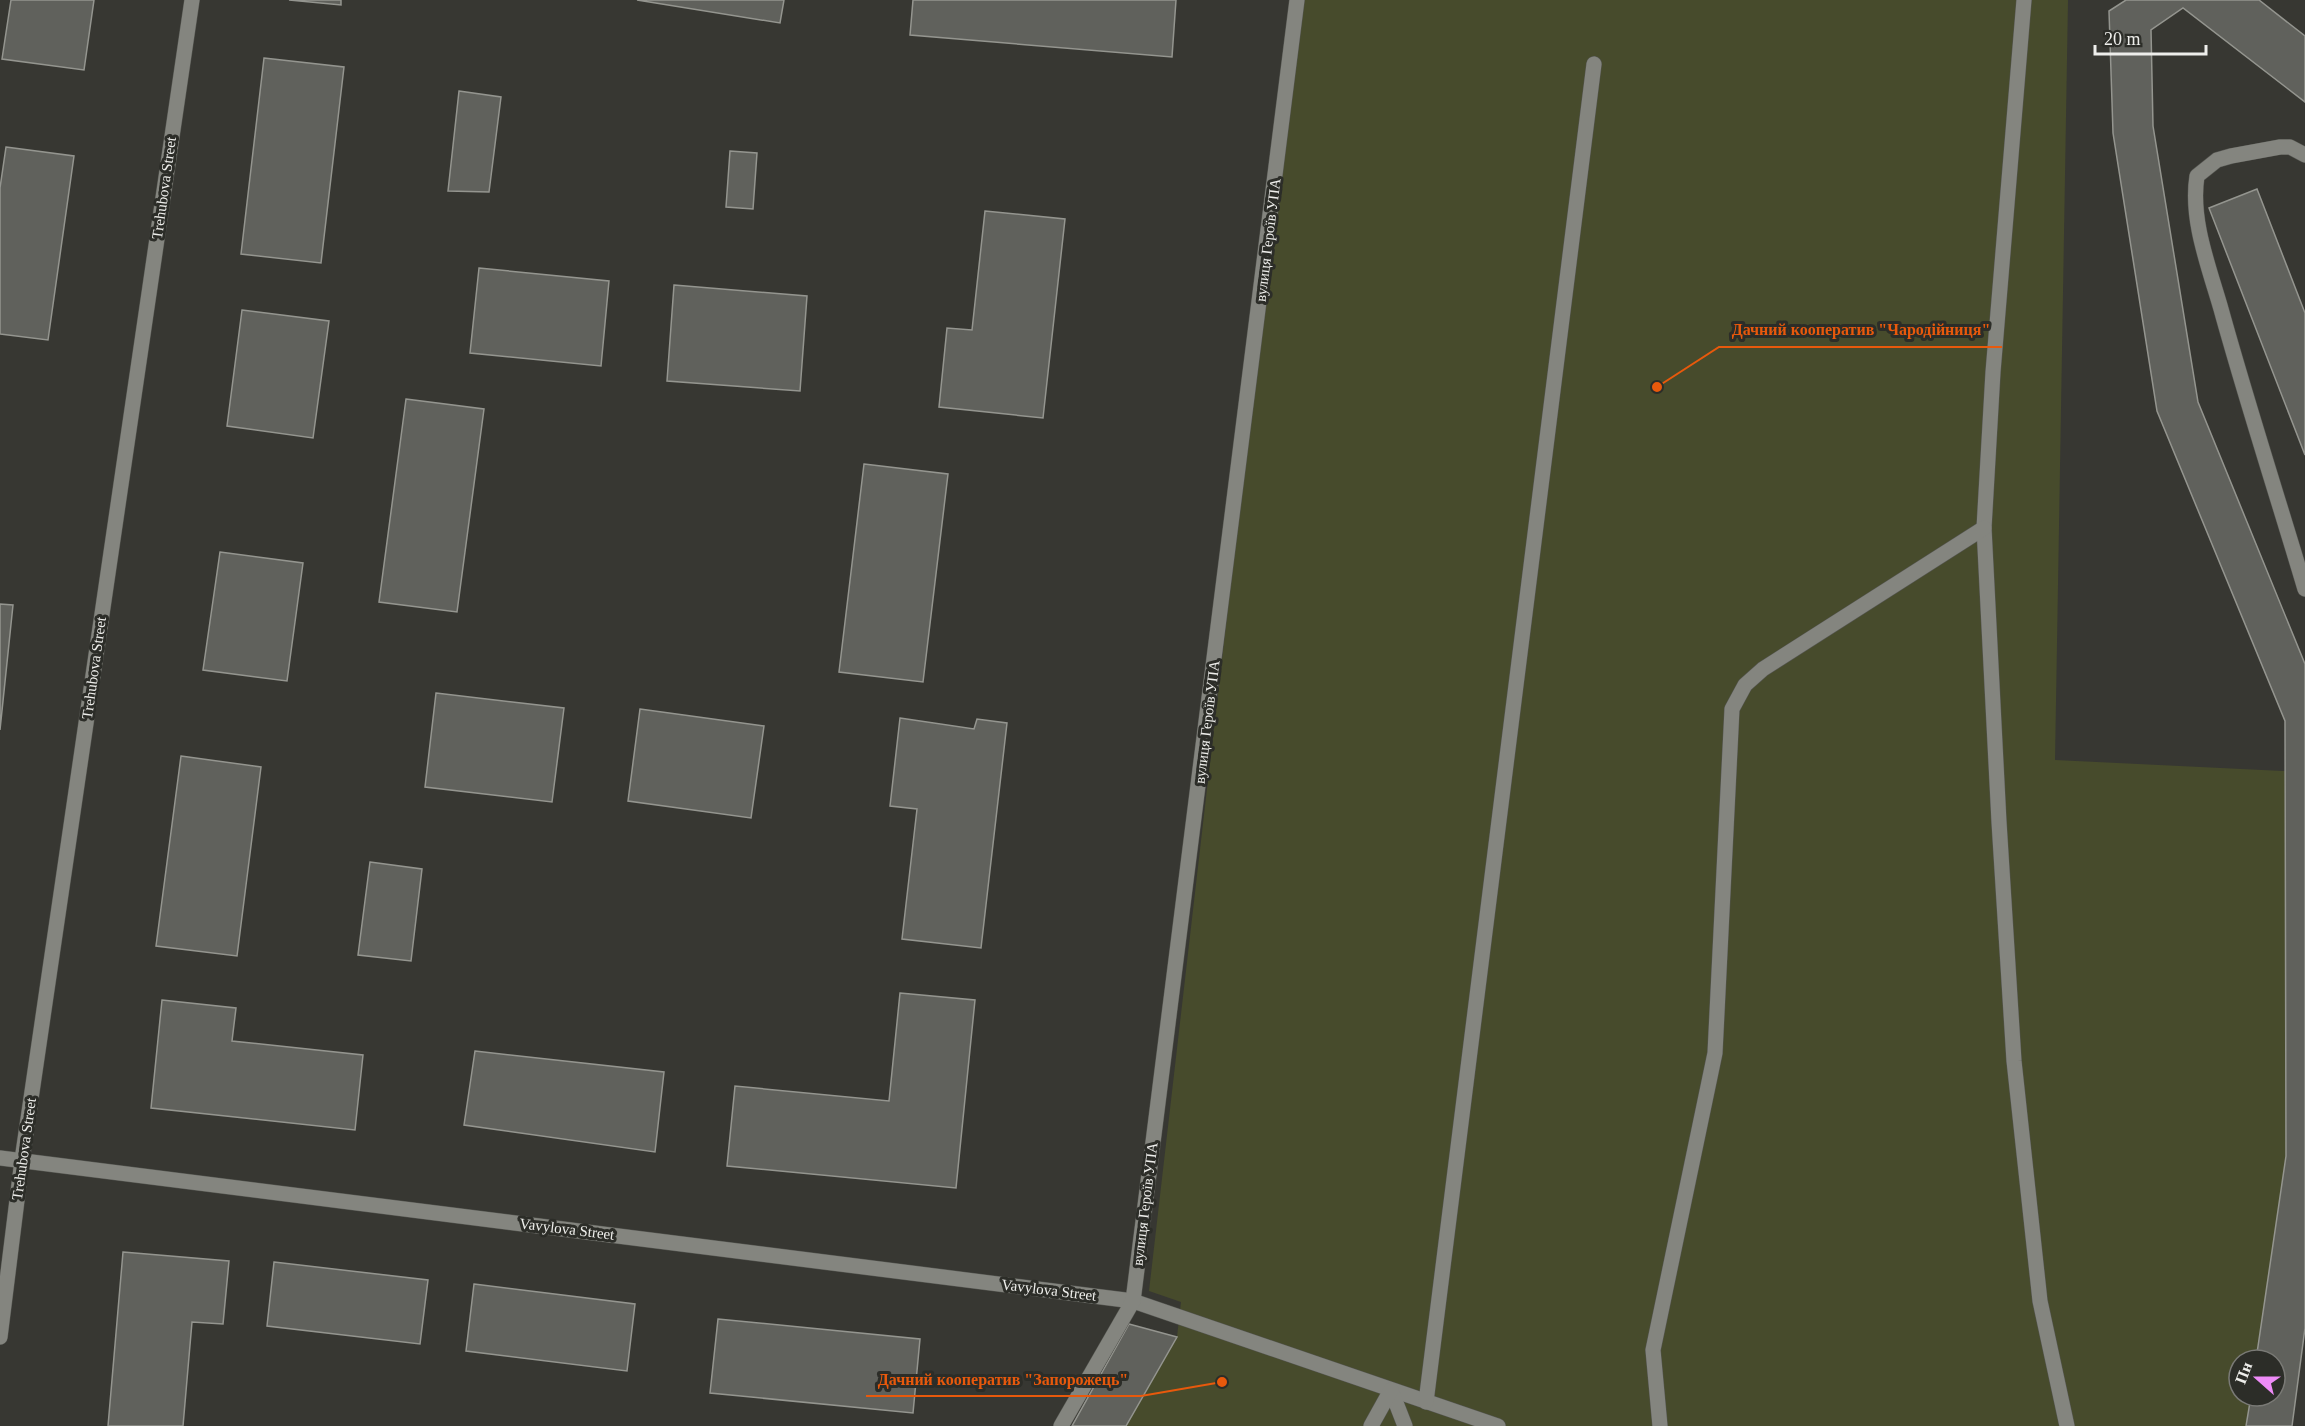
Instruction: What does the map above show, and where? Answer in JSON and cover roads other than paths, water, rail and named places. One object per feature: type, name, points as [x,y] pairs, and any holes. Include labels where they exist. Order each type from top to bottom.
[{"type":"street","name":"Trehubova Street","points":[[0,1338],[22,1160],[192,0]]},
{"type":"street","name":"вулиця Героїв УПА","points":[[1061,1426],[1133,1301],[1297,0]]},
{"type":"street","points":[[2024,0],[1993,372],[1984,528],[2014,1061],[2040,1301],[2067,1426]]},
{"type":"street","points":[[1426,1402],[1594,64]]},
{"type":"street","points":[[2305,155],[2290,147],[2280,147],[2217,160],[2197,176],[2195,190],[2202,239],[2305,589]]},
{"type":"street","points":[[1660,1426],[1653,1350],[1715,1053],[1732,709],[1745,685],[1763,669],[1984,528]]},
{"type":"street","name":"Vavylova Street","points":[[0,1158],[1133,1301],[1498,1426]]},
{"type":"street","points":[[1371,1426],[1391,1390]]},
{"type":"street","points":[[1391,1390],[1405,1426]]},
{"type":"place","name":"Дачний кооператив \"Чародійниця\"","points":[[1657,387]]},
{"type":"place","name":"Дачний кооператив \"Запорожець\"","points":[[1222,1382]]}]
